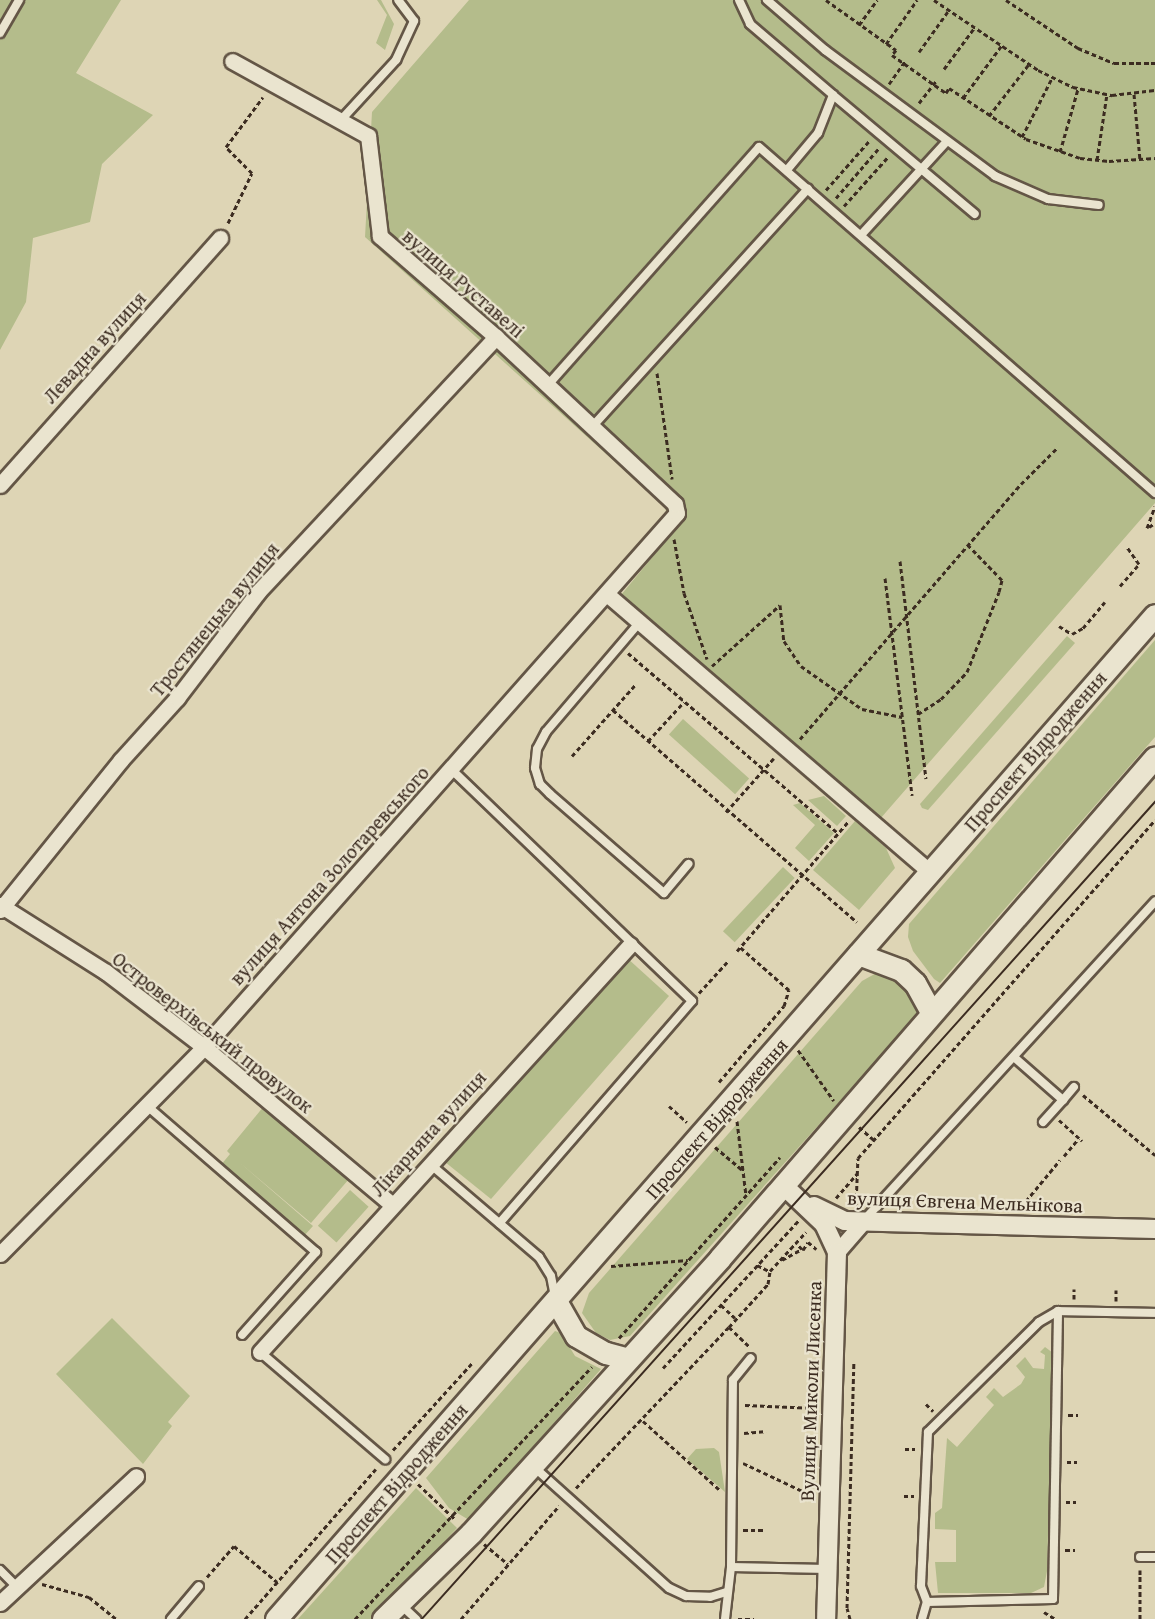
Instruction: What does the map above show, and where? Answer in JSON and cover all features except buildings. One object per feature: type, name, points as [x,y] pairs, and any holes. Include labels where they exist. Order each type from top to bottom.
[{"type":"main road","name":"Проспект Відродження","points":[[276,1619],[1155,615]]},
{"type":"main road","points":[[383,1619],[471,1533],[720,1258],[783,1185],[833,1107],[931,1012],[1155,757]]},
{"type":"main road","points":[[858,954],[901,970],[915,983],[931,1012]]},
{"type":"main road","points":[[555,1301],[576,1336],[606,1353],[628,1359]]},
{"type":"street","name":"вулиця Руставелі","points":[[232,61],[368,136],[380,236],[496,337],[675,504],[675,516]]},
{"type":"street","name":"Левадна вулиця","points":[[0,484],[220,238]]},
{"type":"street","name":"Тростянецька вулиця","points":[[1,907],[121,760],[177,698],[258,592],[496,337]]},
{"type":"street","name":"вулиця Антона Золотаревського","points":[[0,1254],[204,1047],[608,595],[675,516]]},
{"type":"street","points":[[608,595],[929,871]]},
{"type":"street","name":"Островерхівський провулок","points":[[1,907],[106,972],[204,1047],[391,1204]]},
{"type":"street","name":"Лікарняна вулиця","points":[[261,1352],[391,1204],[630,945]]},
{"type":"street","name":"вулиця Євгена Мельнікова","points":[[783,1185],[830,1217],[859,1222],[1155,1229]]},
{"type":"street","name":"Вулиця Миколи Лисенка","points":[[783,1185],[809,1208],[831,1235],[826,1619]]},
{"type":"street","points":[[830,1251],[859,1222]]},
{"type":"street","points":[[0,1603],[136,1476]]},
{"type":"lane","points":[[0,33],[19,0]]},
{"type":"lane","points":[[339,122],[396,60],[414,21],[398,0]]},
{"type":"lane","points":[[739,0],[750,24],[975,214]]},
{"type":"lane","points":[[767,0],[882,93],[995,176],[1037,194],[1099,205]]},
{"type":"lane","points":[[787,170],[818,133],[833,95]]},
{"type":"lane","points":[[861,235],[947,141]]},
{"type":"lane","points":[[547,386],[759,147],[1155,493]]},
{"type":"lane","points":[[591,428],[653,357],[808,189]]},
{"type":"lane","points":[[639,623],[546,732],[537,749],[535,768],[540,784],[664,892],[688,864]]},
{"type":"lane","points":[[452,770],[630,945],[692,1001],[500,1223]]},
{"type":"lane","points":[[859,1222],[1015,1058],[1155,901]]},
{"type":"lane","points":[[1015,1058],[1063,1100]]},
{"type":"lane","points":[[1043,1122],[1074,1087]]},
{"type":"lane","points":[[146,1105],[316,1252],[242,1335]]},
{"type":"lane","points":[[429,1163],[539,1257],[551,1276],[555,1301]]},
{"type":"lane","points":[[922,1619],[927,1602],[921,1586],[928,1432],[1039,1322],[1058,1311],[1155,1313]]},
{"type":"lane","points":[[927,1602],[1053,1599],[1058,1311]]},
{"type":"lane","points":[[261,1352],[385,1459]]},
{"type":"lane","points":[[725,1619],[726,1592],[731,1567],[730,1435],[733,1380],[751,1358]]},
{"type":"lane","points":[[532,1466],[669,1588],[686,1596],[710,1597],[726,1592]]},
{"type":"lane","points":[[1140,1557],[1155,1557]]},
{"type":"lane","points":[[731,1567],[827,1569]]},
{"type":"lane","points":[[0,1570],[17,1587]]},
{"type":"lane","points":[[171,1619],[199,1586]]},
{"type":"lane","points":[[398,1602],[416,1619]]},
{"type":"path","points":[[859,25],[878,0]]},
{"type":"path","points":[[886,44],[917,0]]},
{"type":"path","points":[[934,0],[1052,78],[1078,88],[1107,94],[1134,94],[1155,90]]},
{"type":"path","points":[[1006,0],[1078,48],[1096,56],[1114,63],[1155,63]]},
{"type":"path","points":[[829,1],[896,50],[892,55],[935,83],[946,93],[949,88],[1022,137],[1060,152],[1097,160],[1155,158]]},
{"type":"path","points":[[919,52],[949,10]]},
{"type":"path","points":[[945,69],[975,27]]},
{"type":"path","points":[[963,98],[1002,45]]},
{"type":"path","points":[[882,93],[905,62]]},
{"type":"path","points":[[989,116],[1029,64]]},
{"type":"path","points":[[1022,137],[1052,78]]},
{"type":"path","points":[[220,238],[252,173],[226,147],[273,83]]},
{"type":"path","points":[[911,114],[935,83]]},
{"type":"path","points":[[1060,152],[1078,88]]},
{"type":"path","points":[[1097,160],[1107,94]]},
{"type":"path","points":[[1134,94],[1140,160]]},
{"type":"path","points":[[819,198],[876,131]]},
{"type":"path","points":[[828,207],[886,140]]},
{"type":"path","points":[[837,214],[896,148]]},
{"type":"path","points":[[653,357],[663,398],[672,481]]},
{"type":"path","points":[[789,753],[968,545],[1057,448]]},
{"type":"path","points":[[1155,506],[1147,528],[1155,523]]},
{"type":"path","points":[[675,516],[684,593],[707,657],[707,667],[700,676]]},
{"type":"path","points":[[918,714],[941,699],[966,672],[1002,580],[968,545]]},
{"type":"path","points":[[1120,586],[1139,564],[1127,548]]},
{"type":"path","points":[[900,561],[926,778]]},
{"type":"path","points":[[885,578],[912,795]]},
{"type":"path","points":[[1059,626],[1071,633],[1083,627],[1105,602]]},
{"type":"path","points":[[700,676],[780,604],[787,650],[801,666],[838,695],[862,709],[902,717]]},
{"type":"path","points":[[619,645],[838,833]]},
{"type":"path","points":[[572,756],[635,685]]},
{"type":"path","points":[[648,741],[684,702]]},
{"type":"path","points":[[613,710],[857,922]]},
{"type":"path","points":[[727,811],[763,770]]},
{"type":"path","points":[[737,951],[858,811]]},
{"type":"path","points":[[859,1222],[858,1158],[1155,820]]},
{"type":"path","points":[[713,1088],[784,1006],[789,990],[740,947]]},
{"type":"path","points":[[692,1001],[728,961]]},
{"type":"path","points":[[784,1006],[789,1035],[833,1107],[874,1140]]},
{"type":"path","points":[[720,1080],[734,1098],[746,1195],[759,1214]]},
{"type":"path","points":[[1074,1087],[1155,1155]]},
{"type":"path","points":[[833,1107],[840,1090]]},
{"type":"path","points":[[678,1129],[692,1112]]},
{"type":"path","points":[[1051,1113],[1081,1140],[1064,1156]]},
{"type":"path","points":[[355,1619],[449,1514],[606,1353],[785,1151]]},
{"type":"path","points":[[1019,1226],[1019,1210],[1060,1160]]},
{"type":"path","points":[[663,1368],[809,1208]]},
{"type":"path","points":[[461,1619],[567,1496],[643,1421],[768,1284],[770,1271],[806,1232],[830,1251]]},
{"type":"path","points":[[780,1261],[795,1256],[808,1242],[816,1250]]},
{"type":"path","points":[[796,1244],[802,1249]]},
{"type":"path","points":[[585,1267],[720,1258]]},
{"type":"path","points":[[757,1265],[770,1271]]},
{"type":"path","points":[[721,1305],[735,1318]]},
{"type":"path","points":[[729,1327],[753,1350],[751,1358]]},
{"type":"path","points":[[245,1619],[480,1354]]},
{"type":"path","points":[[850,1619],[847,1608],[854,1362]]},
{"type":"path","points":[[817,1420],[819,1397]]},
{"type":"path","points":[[732,1405],[818,1409]]},
{"type":"path","points":[[643,1421],[731,1501]]},
{"type":"path","points":[[730,1435],[766,1431]]},
{"type":"path","points":[[730,1457],[815,1497],[815,1486]]},
{"type":"path","points":[[405,1473],[508,1564]]},
{"type":"path","points":[[731,1530],[762,1530]]},
{"type":"path","points":[[199,1586],[234,1546],[277,1582]]},
{"type":"path","points":[[1140,1557],[1140,1619]]},
{"type":"path","points":[[17,1587],[46,1585],[75,1591],[116,1619]]},
{"type":"path","points":[[725,1619],[754,1619]]},
{"type":"green space","points":[[0,0],[121,0],[76,73],[153,115],[102,164],[90,222],[33,238],[26,302],[0,350]]},
{"type":"green space","points":[[377,0],[381,0],[394,24],[385,50],[376,43],[387,15]]},
{"type":"green space","points":[[469,0],[1155,0],[1155,503],[880,819],[621,595],[674,531],[664,506],[365,237],[372,112]]},
{"type":"green space","points":[[1067,636],[1075,643],[928,810],[922,808],[920,804]]},
{"type":"green space","points":[[1155,640],[1155,737],[940,983],[934,979],[913,951],[908,937],[909,924]]},
{"type":"green space","points":[[683,719],[749,779],[735,794],[669,735]]},
{"type":"green space","points":[[824,796],[846,816],[837,826],[808,800]]},
{"type":"green space","points":[[800,803],[834,833],[809,861],[795,848],[815,825],[793,805]]},
{"type":"green space","points":[[855,821],[886,848],[895,868],[859,910],[813,870]]},
{"type":"green space","points":[[783,867],[795,878],[735,942],[723,931]]},
{"type":"green space","points":[[626,957],[669,996],[491,1199],[445,1162],[449,1150]]},
{"type":"green space","points":[[880,971],[913,994],[917,1015],[630,1336],[610,1340],[596,1333],[582,1313],[589,1293],[862,981]]},
{"type":"green space","points":[[264,1106],[349,1179],[311,1223],[239,1162],[313,1226],[303,1237],[220,1166],[230,1154],[227,1151]]},
{"type":"green space","points":[[350,1190],[369,1207],[336,1242],[318,1226]]},
{"type":"green space","points":[[112,1318],[190,1396],[168,1422],[172,1426],[143,1464],[56,1374]]},
{"type":"green space","points":[[555,1331],[561,1333],[575,1356],[601,1369],[469,1520],[449,1508],[426,1478]]},
{"type":"green space","points":[[1045,1347],[1053,1353],[1047,1571],[1044,1587],[1031,1593],[938,1593],[935,1562],[956,1562],[956,1530],[935,1529],[935,1513],[942,1508],[947,1438],[957,1447],[994,1405],[986,1397],[994,1388],[1003,1397],[1021,1384],[1025,1377],[1016,1366],[1025,1357],[1033,1368],[1044,1369],[1045,1355],[1040,1352]]},
{"type":"green space","points":[[714,1448],[719,1452],[725,1492],[687,1459],[696,1449]]},
{"type":"green space","points":[[416,1488],[457,1528],[373,1619],[298,1619]]},
{"type":"tram line","points":[[422,1619],[1155,802]]}]
